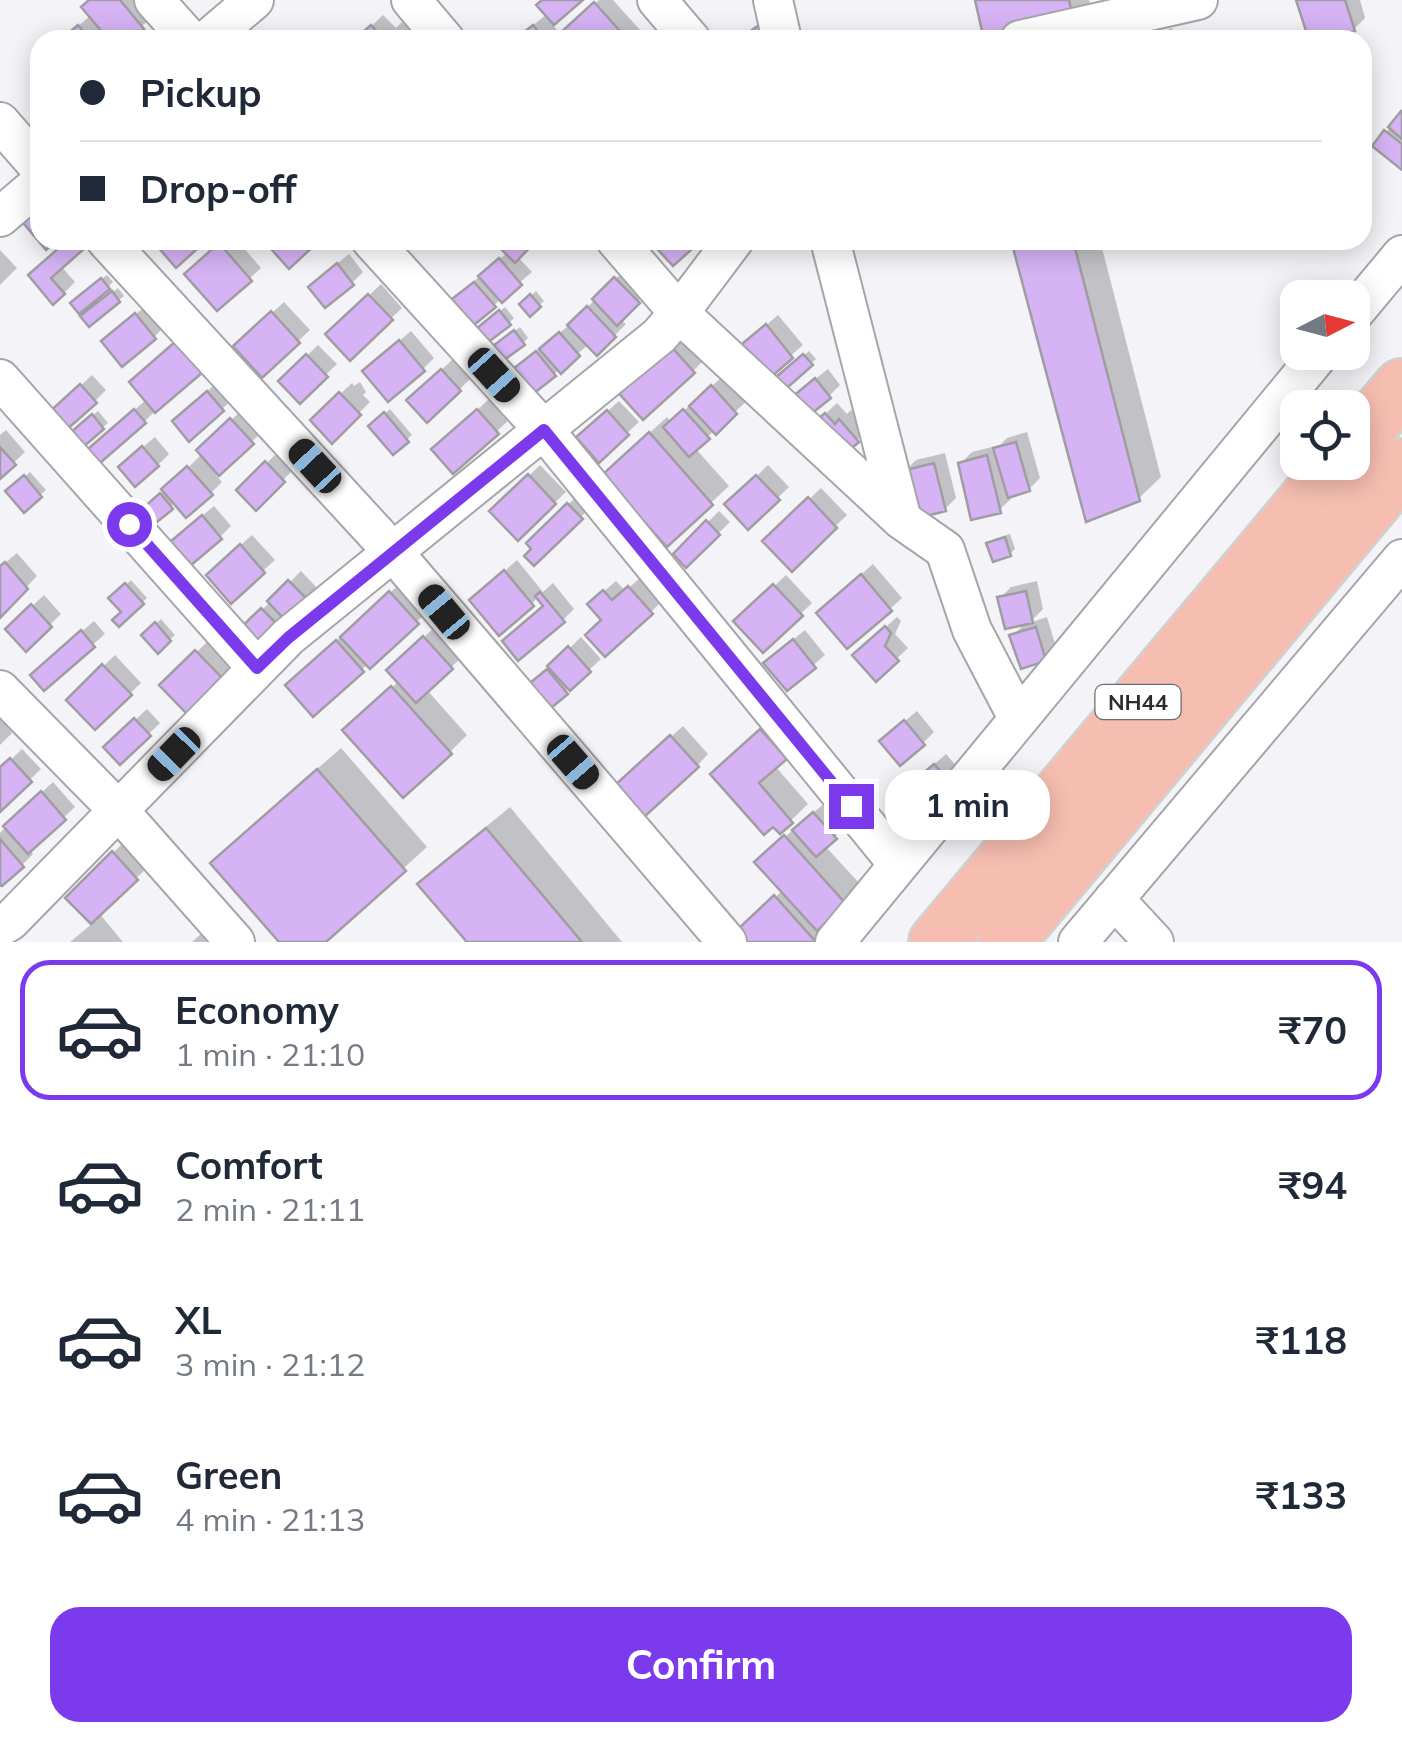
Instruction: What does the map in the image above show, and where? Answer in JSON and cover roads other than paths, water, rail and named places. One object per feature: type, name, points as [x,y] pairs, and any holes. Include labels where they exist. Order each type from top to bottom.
[{"type":"highway","points":[[1370,425],[1402,387]]},
{"type":"highway","name":"NH44","points":[[937,942],[1054,843],[1402,467]]},
{"type":"highway","name":"NH44","points":[[1006,942],[1054,843],[1326,480]]},
{"type":"street","points":[[154,0],[181,30]]},
{"type":"street","points":[[219,30],[254,0]]},
{"type":"street","points":[[411,0],[436,30]]},
{"type":"street","points":[[657,0],[682,30]]},
{"type":"street","points":[[773,0],[780,30]]},
{"type":"street","points":[[1045,30],[1090,12],[1198,0]]},
{"type":"street","points":[[0,122],[30,156]]},
{"type":"street","points":[[0,217],[30,191]]},
{"type":"street","points":[[115,250],[393,552],[727,942]]},
{"type":"street","points":[[381,250],[544,430],[898,864]]},
{"type":"street","points":[[625,250],[679,314],[902,520],[946,550],[972,630],[1018,718]]},
{"type":"street","points":[[0,927],[10,922],[288,638],[659,336],[727,250]]},
{"type":"street","points":[[833,250],[902,520]]},
{"type":"street","points":[[1370,293],[1402,255]]},
{"type":"street","points":[[835,942],[1306,370]]},
{"type":"street","points":[[0,379],[257,668]]},
{"type":"street","points":[[1078,942],[1402,559]]},
{"type":"street","points":[[0,690],[119,811],[236,942]]},
{"type":"street","points":[[1114,900],[1154,942]]}]
